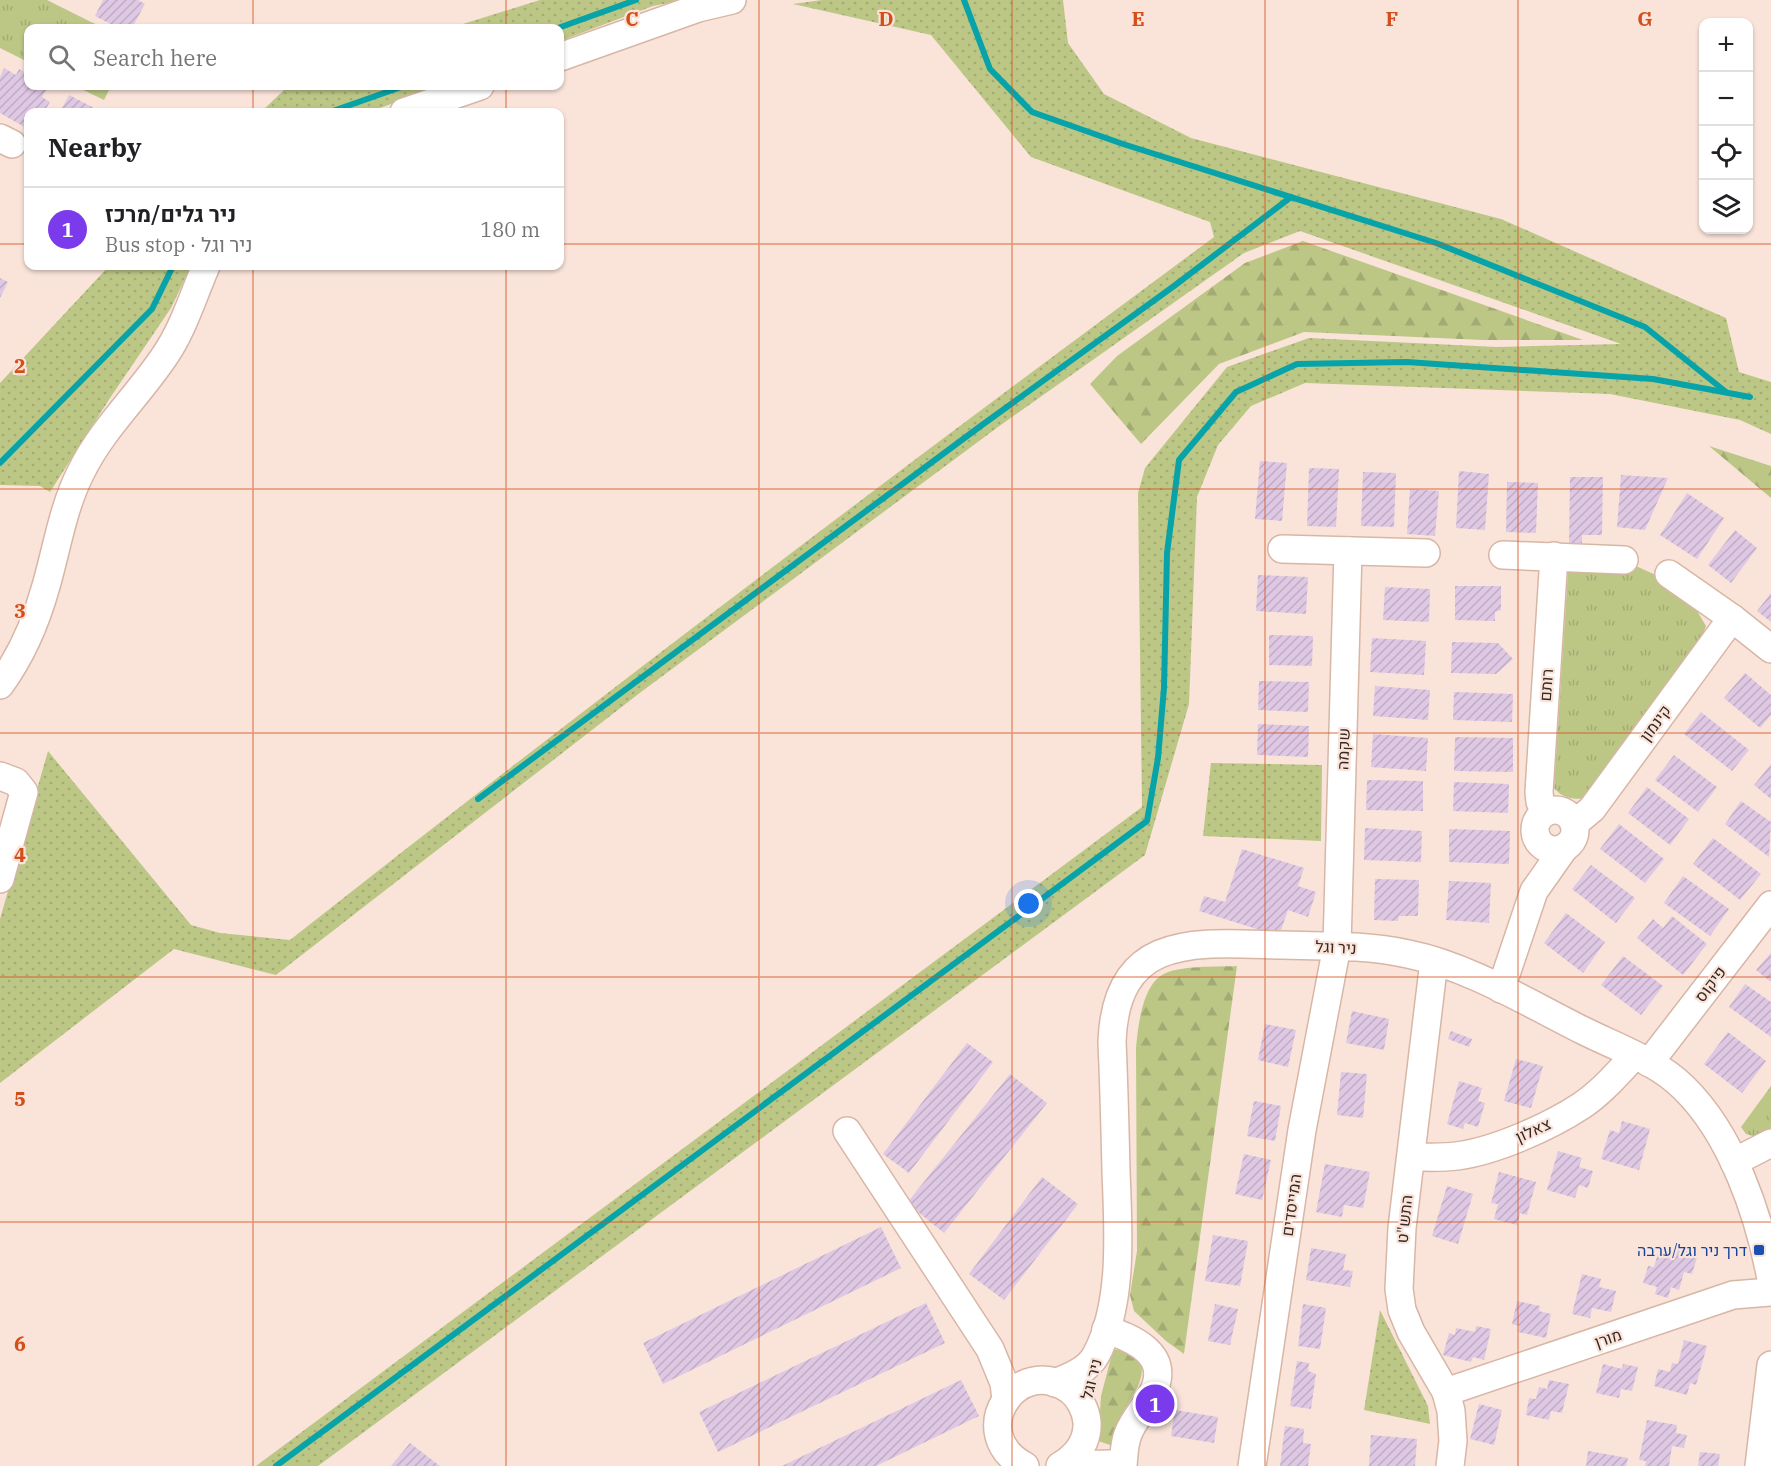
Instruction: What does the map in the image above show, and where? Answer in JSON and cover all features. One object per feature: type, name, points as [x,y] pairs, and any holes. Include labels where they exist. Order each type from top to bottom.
[{"type":"street","points":[[564,56],[680,15],[732,0]]},
{"type":"street","points":[[416,108],[468,90]]},
{"type":"street","points":[[0,685],[27,641],[38,613],[70,498],[80,472],[116,416],[165,356],[179,330],[204,270]]},
{"type":"street","points":[[1282,549],[1426,553]]},
{"type":"street","name":"שקמה","points":[[1337,946],[1348,551]]},
{"type":"street","points":[[1503,555],[1624,560]]},
{"type":"street","name":"רותם","points":[[1534,891],[1540,823],[1539,792],[1554,556]]},
{"type":"street","points":[[1669,574],[1732,618],[1771,649]]},
{"type":"street","name":"קינמון","points":[[1570,836],[1732,618]]},
{"type":"street","points":[[0,776],[16,782],[24,792],[0,879]]},
{"type":"street","points":[[1559,810],[1571,818],[1570,836],[1559,850],[1546,849],[1541,845],[1540,823],[1559,810]]},
{"type":"street","name":"רותם","points":[[1501,989],[1534,891],[1570,836]]},
{"type":"street","name":"פיקוס","points":[[1642,1059],[1771,904]]},
{"type":"street","name":"ניר וגל","points":[[1006,1400],[1020,1386],[1068,1378],[1087,1366],[1095,1357],[1110,1314],[1118,1264],[1113,1018],[1123,987],[1136,971],[1163,952],[1182,946],[1203,943],[1337,946],[1408,954],[1434,961],[1501,989],[1642,1059],[1684,1088],[1703,1111],[1734,1162],[1752,1204],[1771,1279]]},
{"type":"street","name":"המייסדים","points":[[1252,1466],[1302,1130],[1337,946]]},
{"type":"street","name":"התש\"ט","points":[[1434,961],[1402,1228],[1399,1289],[1402,1310],[1411,1332],[1446,1392],[1451,1410],[1453,1441],[1450,1466]]},
{"type":"street","name":"צאלון","points":[[1411,1157],[1449,1156],[1485,1150],[1554,1121],[1582,1105],[1642,1059]]},
{"type":"street","points":[[847,1131],[990,1349],[1004,1383],[1006,1400],[997,1422],[999,1436],[1005,1450],[1015,1461],[1025,1466]]},
{"type":"street","points":[[1734,1162],[1771,1143]]},
{"type":"street","name":"מורן","points":[[1446,1392],[1733,1295],[1771,1292]]},
{"type":"street","points":[[1102,1338],[1136,1341],[1147,1349],[1157,1372],[1156,1385],[1127,1435],[1118,1465]]},
{"type":"street","name":"ניר וגל","points":[[1061,1465],[1071,1460],[1081,1449],[1102,1338]]},
{"type":"street","points":[[990,1349],[1044,1382],[1062,1385],[1074,1394],[1085,1422],[1089,1447],[1096,1455],[1118,1465]]},
{"type":"street","points":[[1759,1466],[1771,1365]]},
{"type":"street","points":[[988,1466],[993,1459],[999,1436]]},
{"type":"street","points":[[1061,1465],[1118,1465]]},
{"type":"green space","points":[[0,0],[47,0],[95,24],[24,24],[24,60],[0,48]]},
{"type":"green space","points":[[540,0],[683,0],[653,6],[564,39],[564,24],[463,24]]},
{"type":"green space","points":[[822,0],[1063,0],[1068,43],[1104,94],[1191,138],[1501,219],[1726,318],[1739,372],[1771,382],[1771,434],[1740,420],[1610,394],[1305,383],[1251,406],[1218,445],[1197,497],[1189,704],[1145,855],[318,1466],[256,1466],[1142,807],[1138,493],[1145,468],[1227,367],[1309,338],[1497,347],[1621,344],[1300,231],[1244,253],[998,427],[641,692],[276,975],[174,949],[0,1083],[0,919],[48,751],[191,925],[220,933],[290,940],[749,585],[1214,237],[1210,222],[1031,157],[931,35],[793,4]]},
{"type":"green space","points":[[83,90],[109,90],[104,100]]},
{"type":"green space","points":[[284,90],[430,90],[380,108],[265,108]]},
{"type":"green space","points":[[1303,241],[1583,340],[1483,340],[1304,332],[1219,364],[1141,444],[1090,384],[1117,356],[1245,263]]},
{"type":"green space","points":[[105,270],[189,270],[171,308],[50,492],[40,486],[0,485],[0,383]]},
{"type":"green space","points":[[1709,446],[1771,466],[1771,498]]},
{"type":"green space","points":[[1576,567],[1638,567],[1658,576],[1694,606],[1706,626],[1701,639],[1588,798],[1578,799],[1565,797],[1554,788],[1568,570]]},
{"type":"green space","points":[[1211,763],[1322,765],[1321,841],[1203,836]]},
{"type":"green space","points":[[1237,966],[1184,1354],[1166,1341],[1134,1311],[1130,1295],[1137,1251],[1136,1048],[1138,1029],[1142,1008],[1150,989],[1162,975],[1187,968]]},
{"type":"green space","points":[[1771,1086],[1771,1129],[1756,1137],[1746,1134],[1741,1127]]},
{"type":"green space","points":[[1380,1310],[1428,1406],[1430,1424],[1364,1410]]},
{"type":"green space","points":[[1125,1349],[1141,1361],[1142,1369],[1136,1390],[1121,1418],[1113,1446],[1098,1441],[1101,1396],[1113,1350]]},
{"type":"building","points":[[103,0],[138,0],[145,4],[134,24],[110,24],[95,16]]},
{"type":"building","points":[[4,68],[16,75],[19,69],[24,72],[24,90],[46,90],[42,97],[50,102],[46,108],[24,108],[24,127],[0,113],[0,77]]},
{"type":"building","points":[[69,95],[94,108],[62,108]]},
{"type":"building","points":[[0,278],[8,282],[0,298]]},
{"type":"building","points":[[1260,461],[1287,463],[1282,521],[1255,519]]},
{"type":"building","points":[[1309,468],[1339,469],[1336,527],[1307,526]]},
{"type":"building","points":[[1459,471],[1489,474],[1485,530],[1456,528]]},
{"type":"building","points":[[1363,472],[1396,473],[1394,527],[1361,526]]},
{"type":"building","points":[[1621,475],[1668,478],[1645,530],[1617,527]]},
{"type":"building","points":[[1570,477],[1603,477],[1602,535],[1582,535],[1582,543],[1569,543]]},
{"type":"building","points":[[1507,482],[1538,483],[1536,533],[1506,532]]},
{"type":"building","points":[[1410,489],[1439,491],[1435,536],[1407,534]]},
{"type":"building","points":[[1687,493],[1724,518],[1697,559],[1660,535]]},
{"type":"building","points":[[1735,530],[1757,548],[1731,583],[1708,565]]},
{"type":"building","points":[[1258,575],[1308,577],[1306,614],[1256,611]]},
{"type":"building","points":[[1455,586],[1501,586],[1501,610],[1495,612],[1495,621],[1455,620]]},
{"type":"building","points":[[1385,587],[1430,589],[1429,622],[1383,620]]},
{"type":"building","points":[[1771,593],[1771,622],[1757,611]]},
{"type":"building","points":[[1269,635],[1313,636],[1312,666],[1269,665]]},
{"type":"building","points":[[1372,638],[1426,641],[1424,675],[1370,672]]},
{"type":"building","points":[[1452,642],[1498,643],[1513,659],[1496,674],[1451,673]]},
{"type":"building","points":[[1745,673],[1771,695],[1771,715],[1760,728],[1724,698]]},
{"type":"building","points":[[1259,681],[1309,682],[1308,712],[1258,710]]},
{"type":"building","points":[[1375,686],[1430,690],[1428,720],[1373,716]]},
{"type":"building","points":[[1454,692],[1513,694],[1512,722],[1453,720]]},
{"type":"building","points":[[1701,712],[1749,750],[1732,771],[1684,734]]},
{"type":"building","points":[[1258,724],[1309,726],[1308,757],[1257,755]]},
{"type":"building","points":[[1373,734],[1428,738],[1426,771],[1371,767]]},
{"type":"building","points":[[1455,737],[1513,738],[1513,772],[1454,771]]},
{"type":"building","points":[[1674,755],[1717,787],[1698,812],[1655,780]]},
{"type":"building","points":[[1771,764],[1771,799],[1754,785]]},
{"type":"building","points":[[1367,780],[1423,781],[1423,811],[1366,810]]},
{"type":"building","points":[[1454,782],[1509,784],[1508,813],[1453,811]]},
{"type":"building","points":[[1647,787],[1689,819],[1670,845],[1628,813]]},
{"type":"building","points":[[1741,801],[1771,822],[1769,857],[1725,824]]},
{"type":"building","points":[[1619,824],[1664,859],[1645,883],[1600,849]]},
{"type":"building","points":[[1365,828],[1422,831],[1421,862],[1364,860]]},
{"type":"building","points":[[1449,829],[1510,831],[1509,864],[1449,862]]},
{"type":"building","points":[[1713,838],[1761,874],[1740,900],[1693,864]]},
{"type":"building","points":[[1242,849],[1304,868],[1298,886],[1316,892],[1308,917],[1288,910],[1279,936],[1199,911],[1204,896],[1225,902]]},
{"type":"building","points":[[1591,865],[1635,898],[1616,923],[1572,889]]},
{"type":"building","points":[[1683,876],[1729,909],[1710,936],[1664,903]]},
{"type":"building","points":[[1375,879],[1419,880],[1418,916],[1399,916],[1398,921],[1374,920]]},
{"type":"building","points":[[1449,881],[1491,883],[1489,923],[1446,920]]},
{"type":"building","points":[[1566,913],[1605,942],[1583,973],[1544,943]]},
{"type":"building","points":[[1672,916],[1707,944],[1683,975],[1637,938],[1653,919],[1663,928]]},
{"type":"building","points":[[1771,953],[1771,982],[1756,970]]},
{"type":"building","points":[[1623,956],[1663,986],[1641,1015],[1601,985]]},
{"type":"building","points":[[1745,984],[1771,1002],[1771,1037],[1729,1007]]},
{"type":"building","points":[[1352,1011],[1389,1019],[1384,1050],[1346,1043]]},
{"type":"building","points":[[1265,1024],[1296,1030],[1288,1067],[1258,1060]]},
{"type":"building","points":[[1451,1031],[1472,1039],[1469,1047],[1448,1039]]},
{"type":"building","points":[[1728,1032],[1766,1061],[1742,1093],[1704,1064]]},
{"type":"building","points":[[967,1043],[993,1062],[909,1173],[883,1154]]},
{"type":"building","points":[[1516,1059],[1543,1066],[1531,1108],[1504,1101]]},
{"type":"building","points":[[1341,1072],[1367,1074],[1363,1118],[1337,1115]]},
{"type":"building","points":[[1010,1074],[1047,1103],[944,1233],[907,1203]]},
{"type":"building","points":[[1459,1081],[1482,1088],[1478,1101],[1485,1103],[1478,1127],[1465,1123],[1463,1129],[1447,1124]]},
{"type":"building","points":[[1254,1101],[1281,1106],[1275,1141],[1247,1136]]},
{"type":"building","points":[[1622,1121],[1650,1129],[1639,1170],[1601,1159],[1610,1130],[1619,1133]]},
{"type":"building","points":[[1558,1151],[1582,1158],[1579,1167],[1593,1171],[1588,1188],[1579,1185],[1575,1198],[1547,1190]]},
{"type":"building","points":[[1244,1154],[1271,1160],[1262,1200],[1235,1194]]},
{"type":"building","points":[[1325,1164],[1370,1172],[1363,1208],[1344,1205],[1342,1217],[1316,1212]]},
{"type":"building","points":[[1499,1172],[1536,1182],[1527,1215],[1520,1213],[1517,1225],[1494,1219],[1498,1204],[1491,1203]]},
{"type":"building","points":[[1042,1177],[1078,1204],[1004,1300],[969,1274]]},
{"type":"building","points":[[1447,1186],[1473,1194],[1458,1244],[1432,1236]]},
{"type":"building","points":[[881,1227],[901,1268],[663,1384],[643,1343]]},
{"type":"building","points":[[1213,1235],[1248,1241],[1240,1286],[1205,1281]]},
{"type":"building","points":[[1311,1248],[1346,1254],[1343,1270],[1353,1271],[1350,1287],[1306,1280]]},
{"type":"building","points":[[1677,1248],[1698,1254],[1692,1274],[1684,1272],[1679,1290],[1671,1287],[1668,1298],[1655,1294],[1657,1287],[1643,1283],[1648,1266],[1654,1267],[1659,1250],[1675,1255]]},
{"type":"building","points":[[1582,1274],[1601,1279],[1599,1287],[1616,1291],[1611,1312],[1592,1308],[1590,1318],[1572,1314]]},
{"type":"building","points":[[1517,1301],[1540,1306],[1539,1311],[1551,1314],[1546,1338],[1518,1332],[1519,1326],[1512,1324]]},
{"type":"building","points":[[926,1303],[945,1343],[718,1452],[699,1412]]},
{"type":"building","points":[[1215,1304],[1238,1309],[1230,1345],[1208,1341]]},
{"type":"building","points":[[1303,1304],[1326,1308],[1320,1349],[1298,1346]]},
{"type":"building","points":[[1476,1326],[1491,1329],[1484,1360],[1473,1357],[1471,1362],[1443,1355],[1449,1333],[1455,1335],[1456,1328],[1475,1332]]},
{"type":"building","points":[[1684,1340],[1707,1346],[1696,1385],[1690,1383],[1687,1395],[1654,1386],[1658,1369],[1670,1372],[1672,1363],[1678,1364]]},
{"type":"building","points":[[1297,1361],[1309,1363],[1308,1371],[1316,1374],[1311,1409],[1290,1406]]},
{"type":"building","points":[[1603,1364],[1622,1369],[1623,1364],[1638,1367],[1632,1391],[1621,1389],[1619,1398],[1596,1393]]},
{"type":"building","points":[[961,1380],[979,1416],[876,1466],[782,1466]]},
{"type":"building","points":[[1549,1380],[1569,1384],[1562,1413],[1551,1411],[1549,1420],[1526,1415],[1529,1398],[1536,1399],[1539,1387],[1547,1389]]},
{"type":"building","points":[[1479,1404],[1502,1410],[1494,1445],[1470,1439]]},
{"type":"building","points":[[1175,1410],[1218,1417],[1214,1443],[1171,1436]]},
{"type":"building","points":[[1647,1420],[1677,1425],[1676,1433],[1687,1435],[1684,1448],[1672,1446],[1669,1466],[1645,1466],[1646,1461],[1639,1460]]},
{"type":"building","points":[[1285,1426],[1304,1429],[1303,1443],[1311,1444],[1308,1466],[1280,1466]]},
{"type":"building","points":[[1371,1435],[1417,1439],[1415,1466],[1369,1466]]},
{"type":"building","points":[[410,1443],[440,1466],[391,1466]]},
{"type":"building","points":[[1588,1451],[1628,1458],[1626,1466],[1586,1466]]},
{"type":"building","points":[[1700,1452],[1720,1454],[1718,1466],[1698,1466]]},
{"type":"waterway","points":[[564,26],[636,0]]},
{"type":"waterway","points":[[964,0],[990,69],[1032,112],[1123,144],[1436,243],[1645,327],[1726,392]]},
{"type":"waterway","points":[[341,108],[393,90]]},
{"type":"waterway","points":[[478,799],[982,425],[1174,286],[1291,197]]},
{"type":"waterway","points":[[0,463],[152,309],[171,270]]},
{"type":"waterway","points":[[276,1466],[1147,821],[1158,758],[1164,688],[1167,553],[1179,460],[1236,392],[1297,364],[1407,362],[1653,379],[1750,397]]},
{"type":"place","name":"דרך ניר וגל/ערבה","points":[[1759,1250]]},
{"type":"place","name":"ניר גלים/מרכז","points":[[1155,1404]]}]
